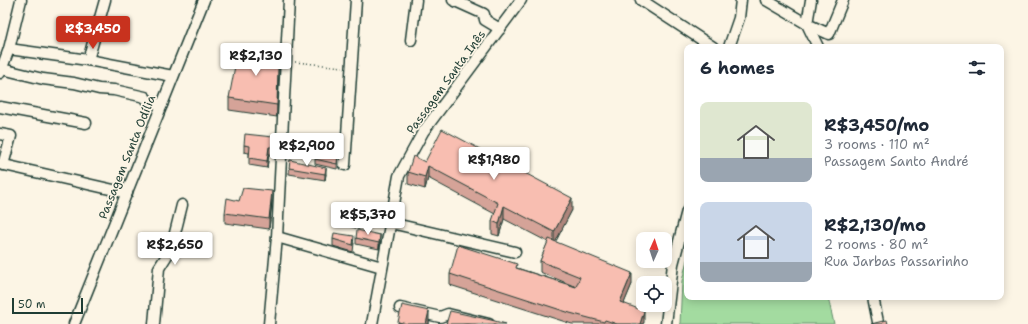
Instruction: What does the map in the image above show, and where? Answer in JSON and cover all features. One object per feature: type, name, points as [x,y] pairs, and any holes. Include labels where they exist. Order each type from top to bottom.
[{"type":"street","points":[[21,0],[10,49],[1,71],[145,96],[148,101],[162,105]]},
{"type":"street","points":[[88,60],[104,0]]},
{"type":"street","name":"Passagem Santa Odília","points":[[74,324],[204,0]]},
{"type":"street","points":[[269,324],[277,237],[290,0]]},
{"type":"street","points":[[345,165],[356,0]]},
{"type":"street","points":[[411,40],[416,0]]},
{"type":"street","points":[[453,0],[484,14],[485,20],[500,29]]},
{"type":"street","name":"Passagem Santa Inês","points":[[372,324],[399,176],[423,132],[521,0]]},
{"type":"street","points":[[641,0],[708,44]]},
{"type":"street","points":[[730,44],[738,18],[741,0]]},
{"type":"street","points":[[766,0],[807,24],[829,34],[843,0]]},
{"type":"street","points":[[811,0],[807,24],[817,44]]},
{"type":"street","points":[[10,49],[88,60],[173,76]]},
{"type":"street","points":[[0,107],[86,123]]},
{"type":"street","points":[[0,134],[11,136],[2,164],[127,193]]},
{"type":"street","points":[[154,324],[154,306],[159,268],[171,249],[182,205]]},
{"type":"street","points":[[391,222],[516,252]]},
{"type":"street","points":[[666,324],[673,264],[684,222]]},
{"type":"street","points":[[277,237],[382,267]]},
{"type":"street","points":[[874,300],[878,322]]},
{"type":"street","points":[[400,308],[440,317],[448,314],[482,323]]},
{"type":"path","points":[[287,61],[351,68]]},
{"type":"green space","points":[[684,273],[684,300],[829,300],[834,324],[680,324],[682,281]]},
{"type":"building","points":[[244,45],[276,52],[278,68],[277,105],[229,98],[235,66],[239,66]]},
{"type":"building","points":[[442,129],[572,198],[554,232],[504,206],[499,224],[492,221],[498,203],[428,166],[425,177],[408,172],[413,156],[425,162]]},
{"type":"building","points":[[245,134],[273,137],[272,147],[269,147],[267,161],[249,158],[250,146],[244,145]]},
{"type":"building","points":[[316,149],[323,149],[322,152],[338,154],[337,164],[315,159]]},
{"type":"building","points":[[290,160],[326,168],[325,174],[289,168]]},
{"type":"building","points":[[243,188],[272,191],[269,219],[225,213],[227,198],[239,201]]},
{"type":"building","points":[[346,208],[361,212],[359,222],[344,218]]},
{"type":"building","points":[[357,230],[380,235],[379,243],[356,238]]},
{"type":"building","points":[[334,233],[354,236],[353,245],[333,239]]},
{"type":"building","points":[[549,239],[632,273],[620,302],[636,308],[636,312],[644,312],[640,324],[617,324],[605,320],[604,322],[570,313],[450,274],[458,245],[517,264],[516,268],[576,287],[580,277],[540,261]]},
{"type":"building","points":[[402,305],[429,311],[426,324],[407,324],[398,322]]},
{"type":"building","points":[[450,311],[491,320],[506,324],[446,324]]},
{"type":"building","points":[[887,320],[888,324],[871,324]]}]
